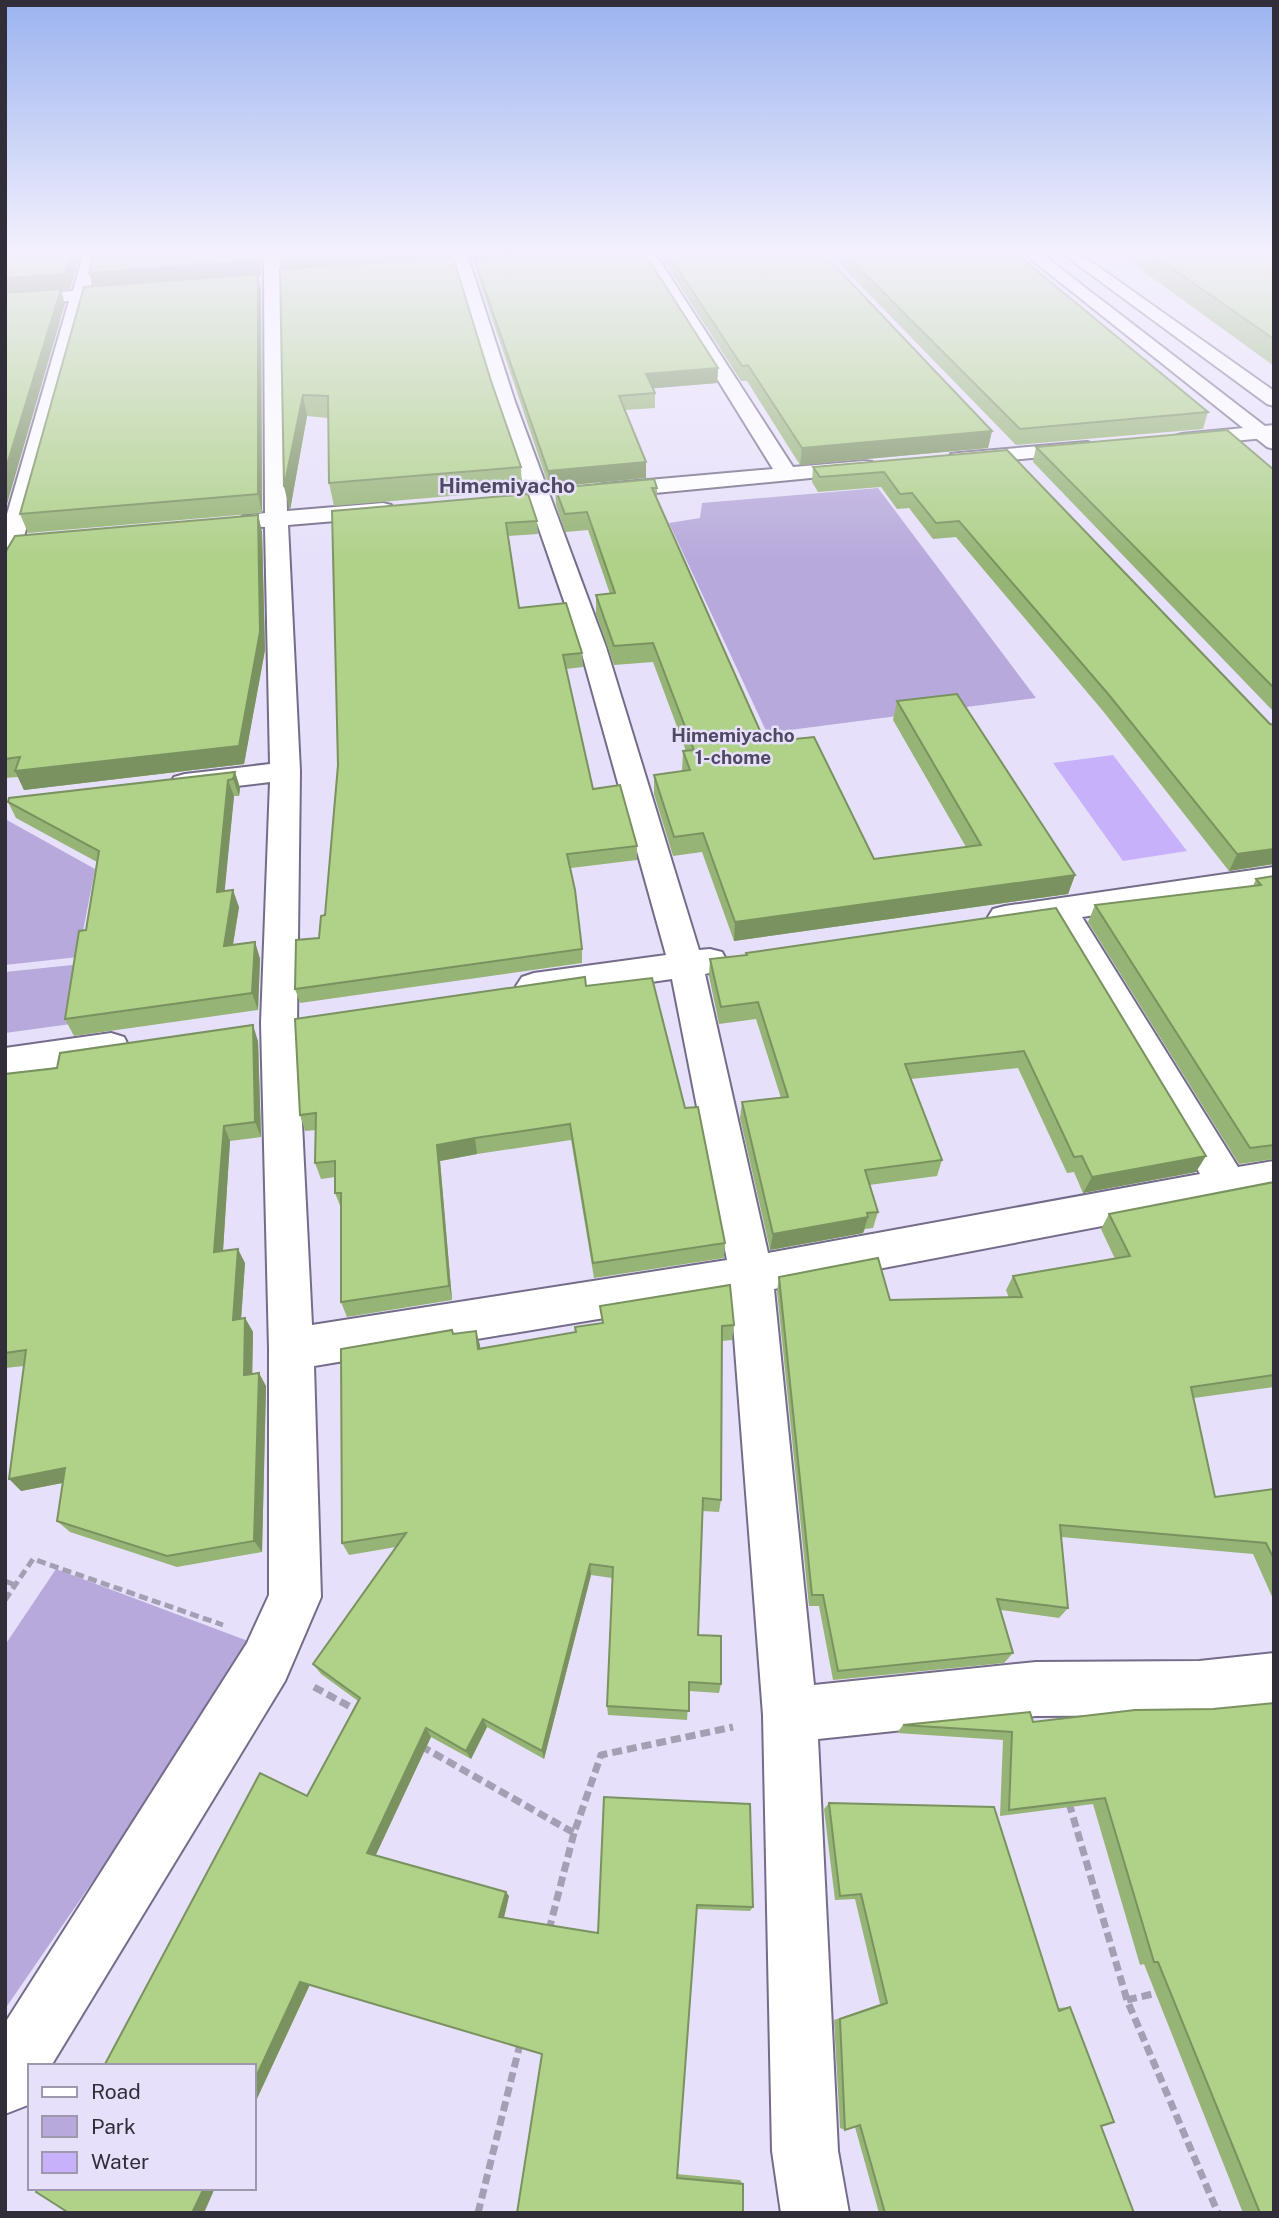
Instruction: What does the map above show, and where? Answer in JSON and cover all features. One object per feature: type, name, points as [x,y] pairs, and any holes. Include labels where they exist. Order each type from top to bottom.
[{"type":"street","points":[[7,551],[62,355]]},
{"type":"street","points":[[5,2082],[266,1662],[295,1597],[291,1349],[279,1023],[285,771],[276,519],[274,355]]},
{"type":"street","points":[[496,355],[549,496],[686,964],[751,1275],[790,1715],[805,2151],[815,2213]]},
{"type":"street","points":[[712,355],[787,474]]},
{"type":"street","points":[[1164,355],[1269,435]]},
{"type":"street","points":[[1211,355],[1274,400]]},
{"type":"street","points":[[1159,442],[1269,435]]},
{"type":"street","points":[[991,436],[1025,472]]},
{"type":"street","points":[[939,461],[1105,447]]},
{"type":"street","points":[[549,496],[884,466]]},
{"type":"street","points":[[223,524],[401,509]]},
{"type":"street","points":[[7,551],[38,542]]},
{"type":"street","points":[[152,786],[285,771]]},
{"type":"street","points":[[980,921],[1274,878]]},
{"type":"street","points":[[1060,909],[1228,1185]]},
{"type":"street","points":[[496,992],[739,957]]},
{"type":"street","points":[[5,1062],[142,1042]]},
{"type":"street","points":[[291,1349],[751,1275],[1274,1177]]},
{"type":"street","points":[[790,1715],[1036,1689],[1199,1688],[1274,1680]]},
{"type":"path","points":[[5,1600],[33,1559],[275,1643]]},
{"type":"path","points":[[5,1581],[15,1585]]},
{"type":"path","points":[[342,1702],[365,1715]]},
{"type":"path","points":[[547,1937],[574,1833],[601,1755],[790,1715]]},
{"type":"path","points":[[411,1741],[574,1833]]},
{"type":"path","points":[[1066,1793],[1126,2000],[1218,2213]]},
{"type":"path","points":[[1126,2000],[1167,1990]]},
{"type":"path","points":[[478,2213],[524,2029]]},
{"type":"green space","points":[[878,488],[1036,698],[767,733],[669,523],[700,518],[702,503]]},
{"type":"green space","points":[[5,819],[95,869],[78,957],[5,965]]},
{"type":"green space","points":[[82,964],[71,1024],[5,1033],[5,972]]},
{"type":"green space","points":[[56,1569],[256,1644],[5,2009],[5,1645]]},
{"type":"water","points":[[1113,755],[1187,851],[1123,861],[1053,763]]},
{"type":"building","points":[[5,355],[41,355],[5,471]]},
{"type":"building","points":[[65,355],[258,355],[258,494],[20,514]]},
{"type":"building","points":[[282,355],[483,355],[521,467],[329,483],[328,396],[303,395],[284,487]]},
{"type":"building","points":[[508,355],[709,355],[718,368],[646,374],[655,393],[619,396],[646,462],[548,471]]},
{"type":"building","points":[[734,355],[919,355],[992,431],[802,448],[748,365],[742,366]]},
{"type":"building","points":[[946,355],[1138,355],[1208,412],[1020,429]]},
{"type":"building","points":[[1227,430],[1274,470],[1274,688],[1036,447]]},
{"type":"building","points":[[1007,450],[1270,724],[1274,725],[1274,849],[1237,854],[1109,695],[959,521],[936,523],[912,493],[900,494],[884,472],[820,477],[813,467]]},
{"type":"building","points":[[654,479],[657,488],[652,488],[765,742],[814,737],[874,859],[981,845],[897,701],[957,694],[1075,875],[735,922],[703,833],[674,837],[654,775],[690,770],[683,751],[694,750],[653,643],[614,646],[596,595],[615,593],[587,512],[565,514],[555,488]]},
{"type":"building","points":[[528,494],[537,521],[506,523],[519,608],[566,603],[582,653],[563,655],[593,789],[620,785],[637,846],[567,854],[575,890],[582,949],[295,989],[296,940],[319,938],[321,916],[325,915],[338,765],[332,511]]},
{"type":"building","points":[[258,515],[260,632],[239,746],[15,771],[20,757],[5,759],[5,553],[15,536]]},
{"type":"building","points":[[235,772],[233,779],[228,780],[217,892],[233,890],[224,946],[255,942],[252,993],[65,1019],[79,931],[86,930],[99,851],[8,802],[9,798]]},
{"type":"building","points":[[1274,876],[1274,1145],[1250,1148],[1095,905],[1261,885],[1256,879]]},
{"type":"building","points":[[1056,908],[1206,1156],[1092,1177],[1082,1156],[1074,1157],[1024,1051],[905,1064],[942,1160],[865,1170],[878,1212],[867,1213],[868,1217],[773,1234],[742,1102],[788,1097],[758,1002],[721,1007],[710,959]]},
{"type":"building","points":[[585,977],[586,986],[652,978],[685,1108],[698,1107],[725,1243],[593,1263],[570,1124],[475,1138],[437,1145],[449,1286],[341,1302],[341,1193],[335,1193],[335,1161],[315,1163],[316,1113],[300,1115],[295,1019]]},
{"type":"building","points":[[253,1025],[255,1122],[224,1126],[214,1252],[238,1249],[233,1320],[245,1318],[244,1375],[259,1373],[254,1541],[167,1556],[57,1521],[65,1468],[9,1479],[26,1350],[5,1353],[5,1074],[57,1068],[60,1053]]},
{"type":"building","points":[[1274,1182],[1274,1375],[1191,1387],[1215,1497],[1274,1489],[1274,1559],[1266,1543],[1060,1525],[1068,1608],[997,1599],[1013,1653],[838,1671],[823,1595],[812,1595],[779,1277],[878,1258],[890,1300],[1022,1297],[1013,1276],[1130,1256],[1109,1214]]},
{"type":"building","points":[[730,1285],[734,1325],[722,1326],[721,1500],[703,1498],[698,1635],[721,1636],[721,1684],[689,1682],[689,1711],[607,1706],[613,1567],[590,1564],[542,1751],[483,1719],[466,1751],[426,1728],[367,1853],[506,1892],[499,1917],[598,1933],[604,1797],[750,1804],[753,1907],[697,1905],[677,2178],[743,2184],[743,2213],[517,2213],[542,2054],[300,1982],[256,2077],[256,2064],[105,2064],[260,1773],[307,1796],[360,1698],[313,1664],[406,1533],[342,1543],[341,1349],[452,1330],[453,1334],[476,1331],[478,1349],[576,1332],[575,1327],[603,1323],[600,1306]]},
{"type":"building","points":[[1274,1703],[1274,2213],[1260,2213],[1158,1962],[1154,1962],[1105,1798],[1009,1810],[1012,1732],[903,1725],[1030,1712],[1033,1722],[1135,1710],[1213,1709]]},
{"type":"building","points":[[829,1803],[994,1807],[1059,2011],[1070,2007],[1114,2122],[1101,2126],[1134,2213],[885,2213],[860,2125],[845,2130],[840,2019],[887,2003],[861,1894],[840,1896]]},
{"type":"building","points":[[203,2190],[192,2213],[69,2213],[36,2192]]},
{"type":"district","name":"Himemiyacho","points":[[507,486]]},
{"type":"district","name":"Himemiyacho 1-chome","points":[[733,746]]}]
